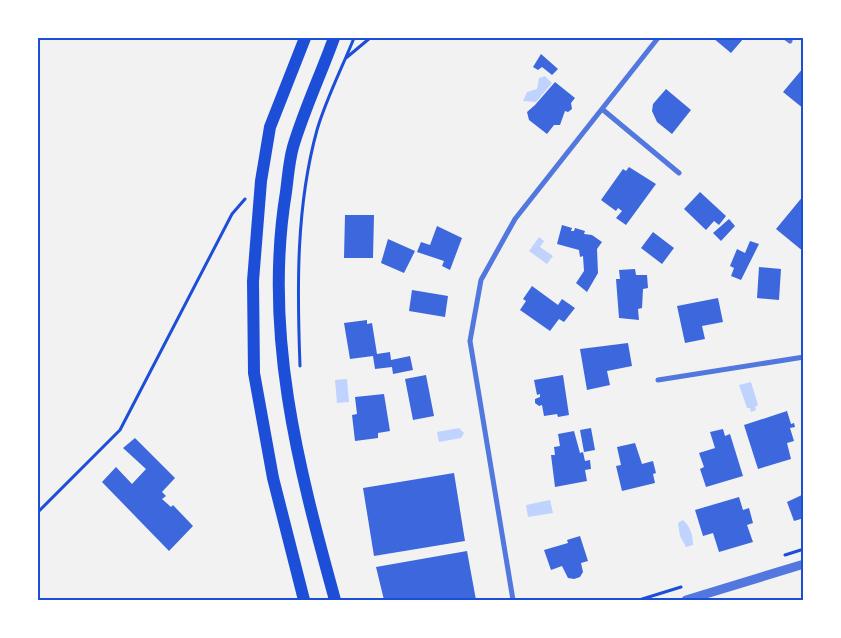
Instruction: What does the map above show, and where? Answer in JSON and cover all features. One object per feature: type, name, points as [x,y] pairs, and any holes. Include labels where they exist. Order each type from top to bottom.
[{"type":"main road","points":[[304,600],[273,478],[254,373],[253,281],[261,180],[270,127],[305,38]]},
{"type":"main road","points":[[334,38],[293,148],[279,234],[279,337],[287,401],[302,480],[335,600]]},
{"type":"street","points":[[513,600],[470,341],[481,280],[516,218],[658,38]]},
{"type":"street","points":[[602,109],[679,173]]},
{"type":"street","points":[[658,380],[804,357]]},
{"type":"street","points":[[686,600],[804,564]]},
{"type":"path","points":[[300,369],[297,292],[306,185],[318,130],[354,38]]},
{"type":"path","points":[[334,71],[370,38]]},
{"type":"path","points":[[38,512],[120,430],[232,214],[261,180]]},
{"type":"water","points":[[545,76],[552,83],[536,102],[523,101],[527,92],[537,89],[539,78]]},
{"type":"water","points":[[539,237],[544,241],[540,247],[553,256],[547,264],[529,251]]},
{"type":"water","points":[[347,379],[349,402],[337,403],[335,380]]},
{"type":"water","points":[[751,382],[758,405],[755,407],[756,410],[751,412],[750,408],[747,408],[739,385]]},
{"type":"water","points":[[459,428],[464,433],[461,438],[439,442],[437,432]]},
{"type":"water","points":[[550,500],[553,513],[528,517],[526,505]]},
{"type":"water","points":[[683,520],[692,534],[693,541],[693,545],[686,547],[680,536],[678,523]]},
{"type":"building","points":[[713,38],[744,38],[731,53]]},
{"type":"building","points":[[541,54],[558,69],[552,75],[542,67],[538,70],[533,67]]},
{"type":"building","points":[[804,67],[804,109],[783,92]]},
{"type":"building","points":[[555,82],[575,98],[571,103],[572,109],[568,112],[565,111],[560,125],[554,125],[547,134],[529,120],[527,112]]},
{"type":"building","points":[[666,89],[691,110],[672,134],[657,122],[652,111],[653,104]]},
{"type":"building","points":[[629,167],[656,184],[626,225],[616,218],[622,211],[618,208],[616,211],[601,200],[623,169],[626,171]]},
{"type":"building","points":[[700,192],[726,216],[719,225],[714,221],[706,230],[684,209]]},
{"type":"building","points":[[804,195],[804,252],[776,229]]},
{"type":"building","points":[[345,215],[374,215],[373,258],[344,258]]},
{"type":"building","points":[[729,219],[735,226],[721,241],[713,233]]},
{"type":"building","points":[[562,225],[572,228],[571,231],[574,231],[575,228],[585,231],[584,234],[592,235],[602,242],[597,249],[598,273],[587,292],[576,283],[584,271],[583,256],[580,257],[579,250],[557,244]]},
{"type":"building","points":[[437,226],[462,238],[450,270],[442,266],[444,261],[417,252],[421,242],[430,245]]},
{"type":"building","points":[[653,232],[674,248],[662,264],[641,248]]},
{"type":"building","points":[[388,239],[415,251],[404,273],[381,263]]},
{"type":"building","points":[[750,241],[759,244],[741,280],[731,276],[734,268],[730,266],[737,249],[745,253]]},
{"type":"building","points":[[759,267],[781,269],[779,300],[757,298]]},
{"type":"building","points":[[635,269],[636,275],[647,275],[648,288],[643,289],[642,308],[638,309],[639,320],[619,318],[616,279],[620,279],[619,270]]},
{"type":"building","points":[[532,286],[558,305],[562,299],[575,308],[564,322],[559,319],[550,331],[520,310],[526,301],[523,299]]},
{"type":"building","points":[[412,290],[448,296],[445,317],[409,311]]},
{"type":"building","points":[[718,298],[723,322],[702,326],[705,339],[685,343],[677,306]]},
{"type":"building","points":[[367,320],[367,324],[372,323],[377,354],[390,352],[391,360],[410,356],[413,370],[393,374],[392,367],[375,369],[373,356],[350,359],[344,323]]},
{"type":"building","points":[[628,343],[632,366],[607,371],[610,385],[587,390],[580,349]]},
{"type":"building","points":[[426,375],[434,416],[413,420],[405,379]]},
{"type":"building","points":[[563,375],[569,415],[558,417],[557,414],[544,416],[542,405],[539,406],[535,403],[535,399],[540,397],[540,394],[537,395],[534,380]]},
{"type":"building","points":[[384,394],[390,431],[378,433],[378,438],[355,441],[352,415],[357,414],[355,397]]},
{"type":"building","points":[[787,411],[791,424],[794,423],[795,427],[790,428],[794,441],[787,443],[791,459],[758,469],[744,425]]},
{"type":"building","points":[[591,428],[595,450],[584,452],[580,430]]},
{"type":"building","points":[[723,429],[725,436],[730,434],[743,476],[706,487],[700,469],[704,467],[699,453],[715,448],[710,432]]},
{"type":"building","points":[[574,431],[580,453],[583,452],[585,461],[590,460],[591,469],[585,470],[587,481],[555,487],[551,455],[555,455],[554,447],[560,446],[558,434]]},
{"type":"building","points":[[135,438],[175,478],[162,492],[166,496],[162,499],[171,507],[173,505],[193,526],[169,551],[102,482],[116,467],[132,484],[146,469],[123,448]]},
{"type":"building","points":[[635,443],[642,464],[653,461],[656,473],[653,474],[655,483],[622,491],[616,466],[621,465],[617,447]]},
{"type":"building","points":[[454,473],[465,541],[374,556],[363,488]]},
{"type":"building","points":[[804,494],[804,518],[794,521],[787,502]]},
{"type":"building","points":[[739,497],[743,510],[749,508],[753,523],[747,525],[753,542],[719,552],[713,533],[703,536],[695,510]]},
{"type":"building","points":[[580,536],[588,561],[581,563],[583,572],[580,577],[568,578],[562,566],[551,570],[544,550],[568,543],[567,540]]},
{"type":"building","points":[[467,551],[476,600],[384,600],[376,567]]}]
